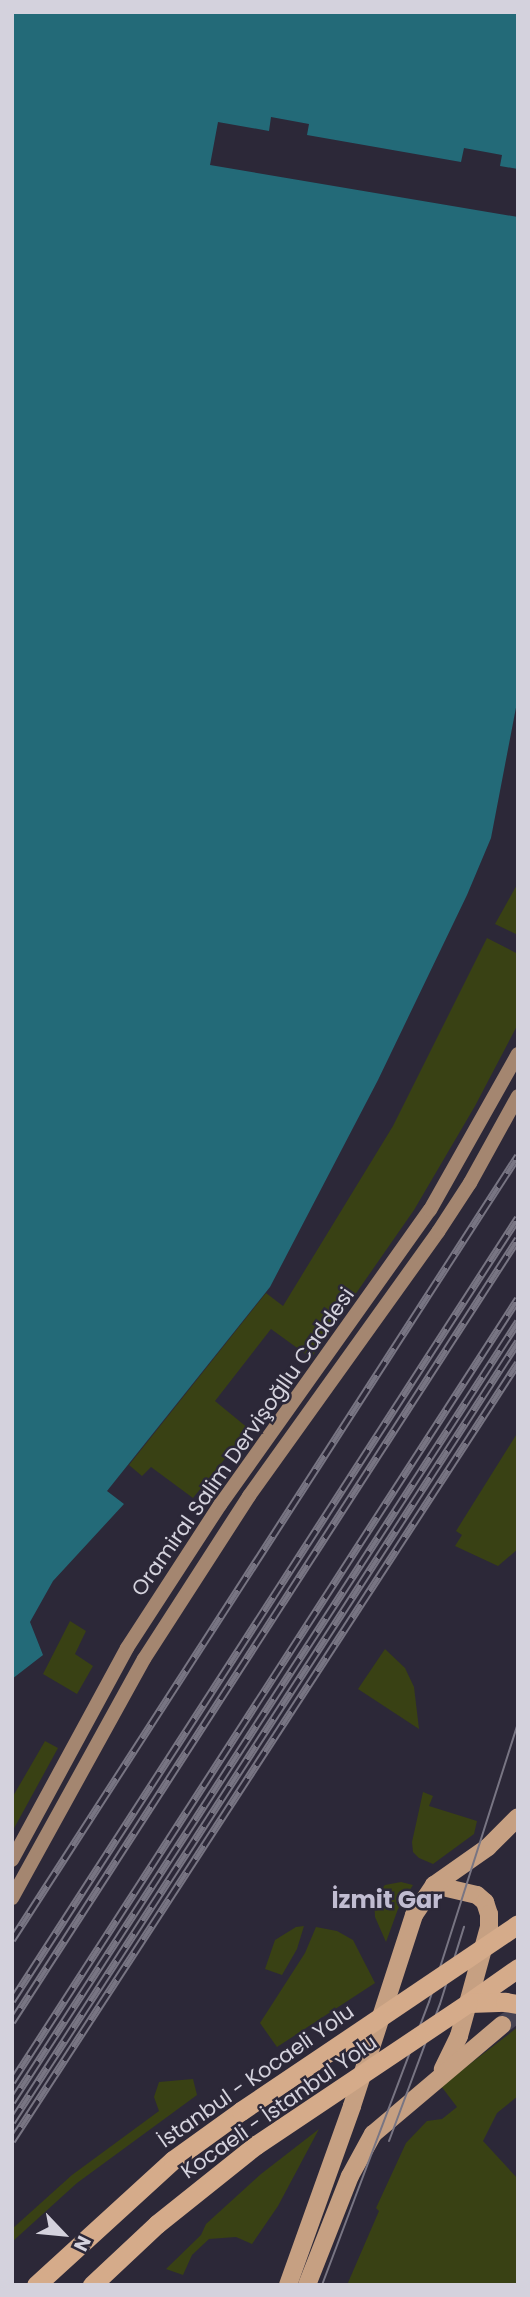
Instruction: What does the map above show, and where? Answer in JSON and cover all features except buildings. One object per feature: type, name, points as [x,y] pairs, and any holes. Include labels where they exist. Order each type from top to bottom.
[{"type":"highway","name":"İstanbul - Kocaeli Yolu","points":[[36,2285],[173,2160],[518,1924]]},
{"type":"highway","name":"Kocaeli - İstanbul Yolu","points":[[92,2285],[157,2224],[256,2145],[518,1968]]},
{"type":"highway","points":[[468,2003],[518,2004]]},
{"type":"main road","name":"Oramiral Salim Dervişoğllu Caddesi","points":[[12,1860],[127,1648],[220,1505],[430,1210],[518,1054]]},
{"type":"main road","name":"Oramiral Salim Dervişoğllu Caddesi","points":[[12,1899],[144,1659],[249,1496],[438,1233],[518,1096]]},
{"type":"main road","points":[[288,2285],[352,2106],[414,1915],[434,1885],[488,1847],[518,1817]]},
{"type":"main road","points":[[434,1885],[477,1895],[485,1902],[489,1914],[489,1927],[459,2036],[437,2078]]},
{"type":"main road","points":[[307,2285],[366,2144],[386,2119],[502,2025]]},
{"type":"green space","points":[[518,883],[518,935],[495,924]]},
{"type":"green space","points":[[487,938],[518,954],[518,1024],[475,1106],[414,1210],[311,1358],[271,1329],[215,1401],[249,1429],[193,1498],[151,1467],[142,1476],[129,1465],[266,1293],[283,1306],[393,1126]]},
{"type":"green space","points":[[518,1432],[518,1549],[498,1566],[455,1546],[462,1535],[456,1531]]},
{"type":"green space","points":[[70,1621],[86,1631],[75,1654],[93,1666],[77,1694],[43,1674]]},
{"type":"green space","points":[[385,1649],[405,1668],[414,1687],[419,1729],[358,1689]]},
{"type":"green space","points":[[45,1741],[58,1748],[12,1832],[12,1798]]},
{"type":"green space","points":[[423,1792],[433,1796],[429,1806],[477,1821],[474,1834],[433,1864],[413,1852],[412,1842]]},
{"type":"green space","points":[[401,1882],[413,1885],[398,1909],[386,1942],[375,1917],[374,1898],[385,1885]]},
{"type":"green space","points":[[304,1926],[297,1949],[282,1975],[265,1969],[275,1940],[296,1927]]},
{"type":"green space","points":[[316,1927],[337,1931],[353,1940],[375,1983],[277,2047],[260,2023],[305,1953]]},
{"type":"green space","points":[[518,2027],[518,2096],[497,2113],[483,2141],[518,2179],[518,2285],[347,2285],[379,2211],[376,2208],[406,2143],[427,2121],[442,2119],[457,2107],[441,2086]]},
{"type":"green space","points":[[193,2079],[197,2095],[77,2183],[12,2242],[12,2229],[72,2175],[159,2111],[154,2097],[159,2082]]},
{"type":"green space","points":[[319,2129],[278,2206],[252,2244],[236,2237],[209,2239],[192,2255],[183,2275],[166,2269],[201,2235],[206,2224],[261,2174]]},
{"type":"water","points":[[12,12],[518,12],[518,697],[491,838],[467,895],[378,1080],[270,1287],[107,1491],[124,1504],[53,1581],[30,1622],[43,1655],[12,1679]]},
{"type":"pier","points":[[271,117],[309,124],[307,135],[461,162],[464,148],[502,155],[500,166],[518,169],[518,217],[210,165],[218,122],[269,131]]},
{"type":"tunnel","points":[[502,2025],[518,2013]]},
{"type":"tram line","points":[[322,2285],[429,2002],[518,1723]]},
{"type":"tram line","points":[[389,2141],[440,2004],[464,1927]]},
{"type":"railway","points":[[12,1940],[518,1156]]},
{"type":"railway","points":[[12,2001],[518,1218]]},
{"type":"railway","points":[[12,2022],[518,1239]]},
{"type":"railway","points":[[12,2082],[518,1299]]},
{"type":"railway","points":[[12,2102],[518,1322]]},
{"type":"railway","points":[[12,2122],[518,1342]]},
{"type":"railway","points":[[12,2141],[518,1363]]},
{"type":"district","name":"İzmit Gar","points":[[387,1900]]}]
